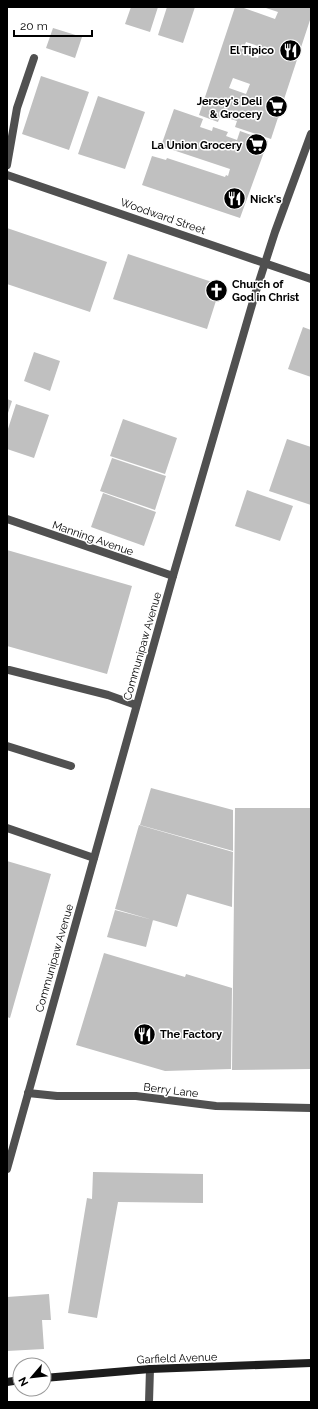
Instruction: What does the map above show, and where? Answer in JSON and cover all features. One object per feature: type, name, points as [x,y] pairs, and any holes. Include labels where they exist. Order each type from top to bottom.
[{"type":"main road","name":"Garfield Avenue","points":[[52,1377],[150,1369],[311,1363]]},
{"type":"street","points":[[7,165],[17,108],[34,58]]},
{"type":"street","name":"Communipaw Avenue","points":[[7,1169],[172,576],[264,263],[311,134]]},
{"type":"street","name":"Woodward Street","points":[[7,175],[311,279]]},
{"type":"street","name":"Manning Avenue","points":[[7,519],[172,576]]},
{"type":"street","points":[[7,670],[108,695],[136,705]]},
{"type":"street","points":[[7,746],[71,766]]},
{"type":"street","points":[[7,828],[94,858]]},
{"type":"street","name":"Berry Lane","points":[[28,1094],[57,1096],[136,1096],[216,1106],[311,1108]]},
{"type":"street","points":[[149,1402],[150,1369]]},
{"type":"building","points":[[131,7],[158,7],[150,32],[125,24]]},
{"type":"building","points":[[167,7],[195,7],[183,43],[158,35]]},
{"type":"building","points":[[235,7],[241,7],[275,19],[278,12],[263,7],[311,7],[311,17],[271,139],[235,127],[237,121],[220,116],[218,122],[199,115]],"holes":[[[246,42],[261,47],[258,58],[242,53]],[[233,78],[250,84],[246,94],[229,88]]]},
{"type":"building","points":[[53,28],[82,37],[75,58],[46,48]]},
{"type":"building","points":[[41,76],[89,92],[69,150],[22,134]]},
{"type":"building","points":[[98,96],[145,112],[125,169],[78,154]]},
{"type":"building","points":[[174,109],[203,119],[200,127],[212,131],[213,127],[228,132],[226,136],[237,140],[240,131],[268,141],[240,218],[142,185],[152,156],[166,160],[167,158],[225,177],[226,175],[228,176],[230,169],[161,146]]},
{"type":"building","points":[[7,228],[107,262],[90,312],[7,284]]},
{"type":"building","points":[[128,254],[221,285],[207,329],[113,299]]},
{"type":"building","points":[[303,327],[311,330],[311,377],[288,369]]},
{"type":"building","points":[[34,352],[60,361],[50,391],[24,381]]},
{"type":"building","points":[[7,399],[12,401],[7,416]]},
{"type":"building","points":[[16,404],[49,415],[34,458],[7,449],[7,432]]},
{"type":"building","points":[[123,419],[177,438],[165,474],[110,456]]},
{"type":"building","points":[[287,439],[311,447],[311,505],[269,491]]},
{"type":"building","points":[[112,458],[166,476],[155,510],[100,491]]},
{"type":"building","points":[[247,490],[293,506],[280,541],[235,526]]},
{"type":"building","points":[[103,493],[156,512],[144,546],[91,527]]},
{"type":"building","points":[[7,550],[132,586],[107,674],[7,646]]},
{"type":"building","points":[[151,788],[233,810],[233,851],[140,825]]},
{"type":"building","points":[[235,808],[311,808],[311,1069],[232,1070]]},
{"type":"building","points":[[139,825],[233,852],[232,907],[187,894],[177,927],[115,909]]},
{"type":"building","points":[[7,861],[51,874],[10,1018],[7,1017]]},
{"type":"building","points":[[115,910],[153,920],[146,947],[107,937]]},
{"type":"building","points":[[104,953],[185,977],[186,974],[232,988],[231,1069],[165,1071],[76,1045]]},
{"type":"building","points":[[93,1172],[203,1174],[203,1203],[118,1202],[97,1318],[68,1313],[87,1198],[92,1199]]},
{"type":"building","points":[[49,1294],[51,1320],[42,1320],[44,1349],[7,1351],[7,1297]]},
{"type":"place","name":"El Tipico","points":[[290,50]]},
{"type":"place","name":"Jersey's Deli & Grocery","points":[[277,107]]},
{"type":"place","name":"La Union Grocery","points":[[257,145]]},
{"type":"place","name":"Nick's","points":[[234,199]]},
{"type":"place","name":"Church of God in Christ","points":[[217,290]]},
{"type":"place","name":"The Factory","points":[[145,1034]]}]
